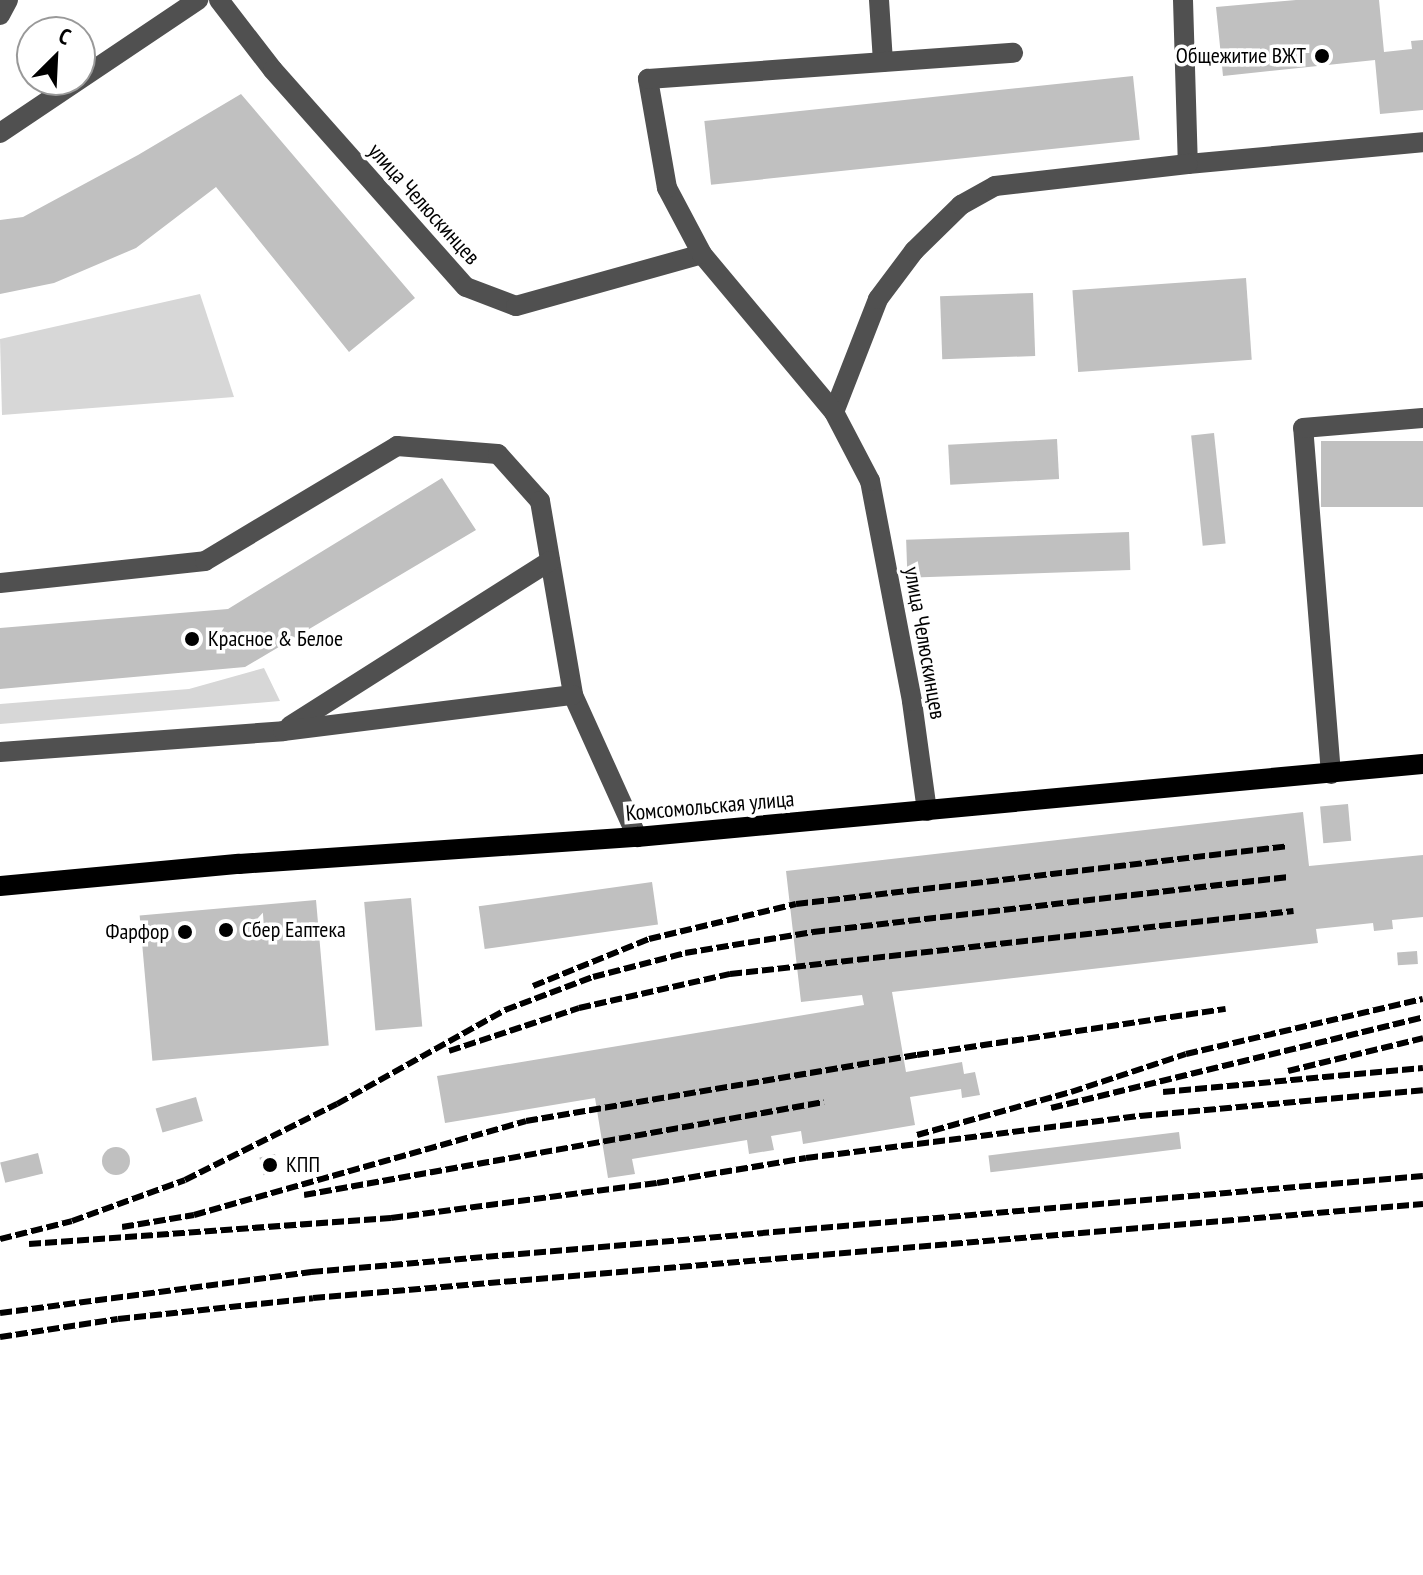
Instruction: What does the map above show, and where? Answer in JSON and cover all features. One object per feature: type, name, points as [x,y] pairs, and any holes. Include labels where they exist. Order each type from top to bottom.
[{"type":"main road","name":"Комсомольская улица","points":[[0,886],[224,866],[637,837],[1423,764]]},
{"type":"street","points":[[0,15],[8,0]]},
{"type":"street","points":[[0,133],[198,0]]},
{"type":"street","name":"улица Челюскинцев","points":[[219,0],[273,70],[466,287],[516,306],[702,254]]},
{"type":"street","points":[[879,0],[883,62]]},
{"type":"street","points":[[1183,0],[1188,164]]},
{"type":"street","name":"улица Челюскинцев","points":[[927,811],[912,701],[870,481],[834,412],[702,254],[667,188],[648,79],[1013,53]]},
{"type":"street","points":[[834,412],[878,299],[914,251],[961,205],[995,186],[1423,142]]},
{"type":"street","points":[[1331,774],[1303,428],[1423,418]]},
{"type":"street","points":[[0,583],[205,561],[397,446],[498,454],[540,501],[573,695],[637,837]]},
{"type":"street","points":[[283,731],[550,561]]},
{"type":"street","points":[[0,752],[283,731],[573,695]]},
{"type":"shaded area","points":[[200,294],[234,397],[2,415],[0,339]]},
{"type":"shaded area","points":[[264,668],[280,701],[0,724],[0,704],[189,689]]},
{"type":"building","name":"Общежитие ВЖТ","points":[[1296,0],[1379,0],[1384,52],[1412,49],[1411,41],[1423,40],[1423,110],[1380,114],[1375,60],[1223,76],[1216,7]]},
{"type":"building","points":[[1133,76],[1140,140],[711,185],[704,121]]},
{"type":"building","points":[[241,94],[415,298],[349,352],[216,187],[136,248],[54,283],[0,294],[0,220],[23,217],[138,155]]},
{"type":"building","points":[[1246,278],[1252,360],[1078,372],[1072,290]]},
{"type":"building","points":[[1033,293],[1035,356],[942,359],[940,296]]},
{"type":"building","points":[[1214,433],[1226,543],[1203,546],[1191,435]]},
{"type":"building","points":[[1057,439],[1059,479],[950,485],[948,445]]},
{"type":"building","points":[[1321,441],[1423,441],[1423,507],[1321,507]]},
{"type":"building","points":[[442,478],[476,530],[245,667],[0,689],[0,628],[228,609]]},
{"type":"building","points":[[1129,532],[1130,570],[907,578],[906,540]]},
{"type":"building","points":[[1348,804],[1351,841],[1323,843],[1320,806]]},
{"type":"building","points":[[1303,812],[1309,866],[1423,855],[1423,917],[1392,920],[1393,929],[1374,931],[1373,923],[1316,929],[1318,943],[892,992],[906,1072],[962,1062],[964,1074],[975,1072],[980,1095],[962,1098],[961,1089],[910,1097],[915,1125],[803,1144],[801,1131],[771,1136],[774,1150],[749,1154],[747,1140],[632,1159],[635,1174],[608,1178],[595,1098],[445,1123],[437,1076],[864,1005],[862,995],[801,1002],[786,871]]},
{"type":"building","points":[[652,882],[658,925],[485,949],[479,906]]},
{"type":"building","points":[[411,898],[422,1027],[375,1031],[364,902]]},
{"type":"building","points":[[316,900],[329,1045],[152,1061],[140,915]]},
{"type":"building","points":[[1417,951],[1418,964],[1398,965],[1397,952]]},
{"type":"building","points":[[196,1097],[203,1121],[163,1133],[156,1109]]},
{"type":"building","points":[[1179,1132],[1181,1149],[991,1172],[988,1155]]},
{"type":"building","points":[[116,1147],[126,1151],[130,1161],[126,1171],[116,1175],[106,1171],[102,1161],[106,1151]]},
{"type":"building","points":[[38,1153],[43,1173],[5,1183],[0,1162]]},
{"type":"building","name":"КПП","points":[[275,1154],[279,1172],[263,1175],[259,1158]]},
{"type":"railway","points":[[533,986],[649,939],[796,904],[1287,846]]},
{"type":"railway","points":[[0,1239],[72,1221],[185,1180],[337,1104],[505,1010],[593,977],[685,953],[813,932],[1289,877]]},
{"type":"railway","points":[[449,1051],[579,1008],[730,974],[1293,911]]},
{"type":"railway","points":[[917,1135],[1071,1092],[1186,1054],[1423,999]]},
{"type":"railway","points":[[122,1227],[194,1215],[526,1121],[917,1055],[1226,1009]]},
{"type":"railway","points":[[1051,1108],[1423,1017]]},
{"type":"railway","points":[[1288,1071],[1423,1038]]},
{"type":"railway","points":[[1163,1092],[1423,1068]]},
{"type":"railway","points":[[29,1244],[391,1218],[657,1183],[806,1158],[1140,1116],[1423,1090]]},
{"type":"railway","points":[[304,1195],[824,1102]]},
{"type":"railway","points":[[0,1313],[311,1272],[1423,1176]]},
{"type":"railway","points":[[0,1337],[118,1319],[313,1298],[1423,1204]]},
{"type":"place","name":"Общежитие ВЖТ","points":[[1322,56]]},
{"type":"place","name":"Красное & Белое","points":[[192,639]]},
{"type":"place","name":"Сбер Еаптека","points":[[226,930]]},
{"type":"place","name":"Фарфор","points":[[185,932]]},
{"type":"place","name":"КПП","points":[[270,1165]]}]
